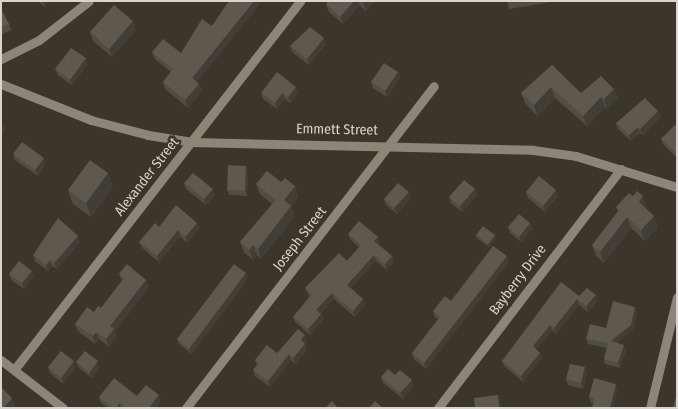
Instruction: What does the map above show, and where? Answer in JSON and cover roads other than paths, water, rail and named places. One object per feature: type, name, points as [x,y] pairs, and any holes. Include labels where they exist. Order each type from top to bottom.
[{"type":"street","points":[[1,59],[39,40],[89,1]]},
{"type":"street","name":"Alexander Street","points":[[14,370],[300,1]]},
{"type":"street","name":"Emmett Street","points":[[1,84],[114,128],[192,142],[391,145],[534,150],[576,156],[677,187]]},
{"type":"street","name":"Joseph Street","points":[[186,408],[391,145],[434,86]]},
{"type":"street","name":"Bayberry Drive","points":[[438,408],[620,169]]},
{"type":"street","points":[[650,408],[677,296]]},
{"type":"street","points":[[1,360],[63,408]]}]
